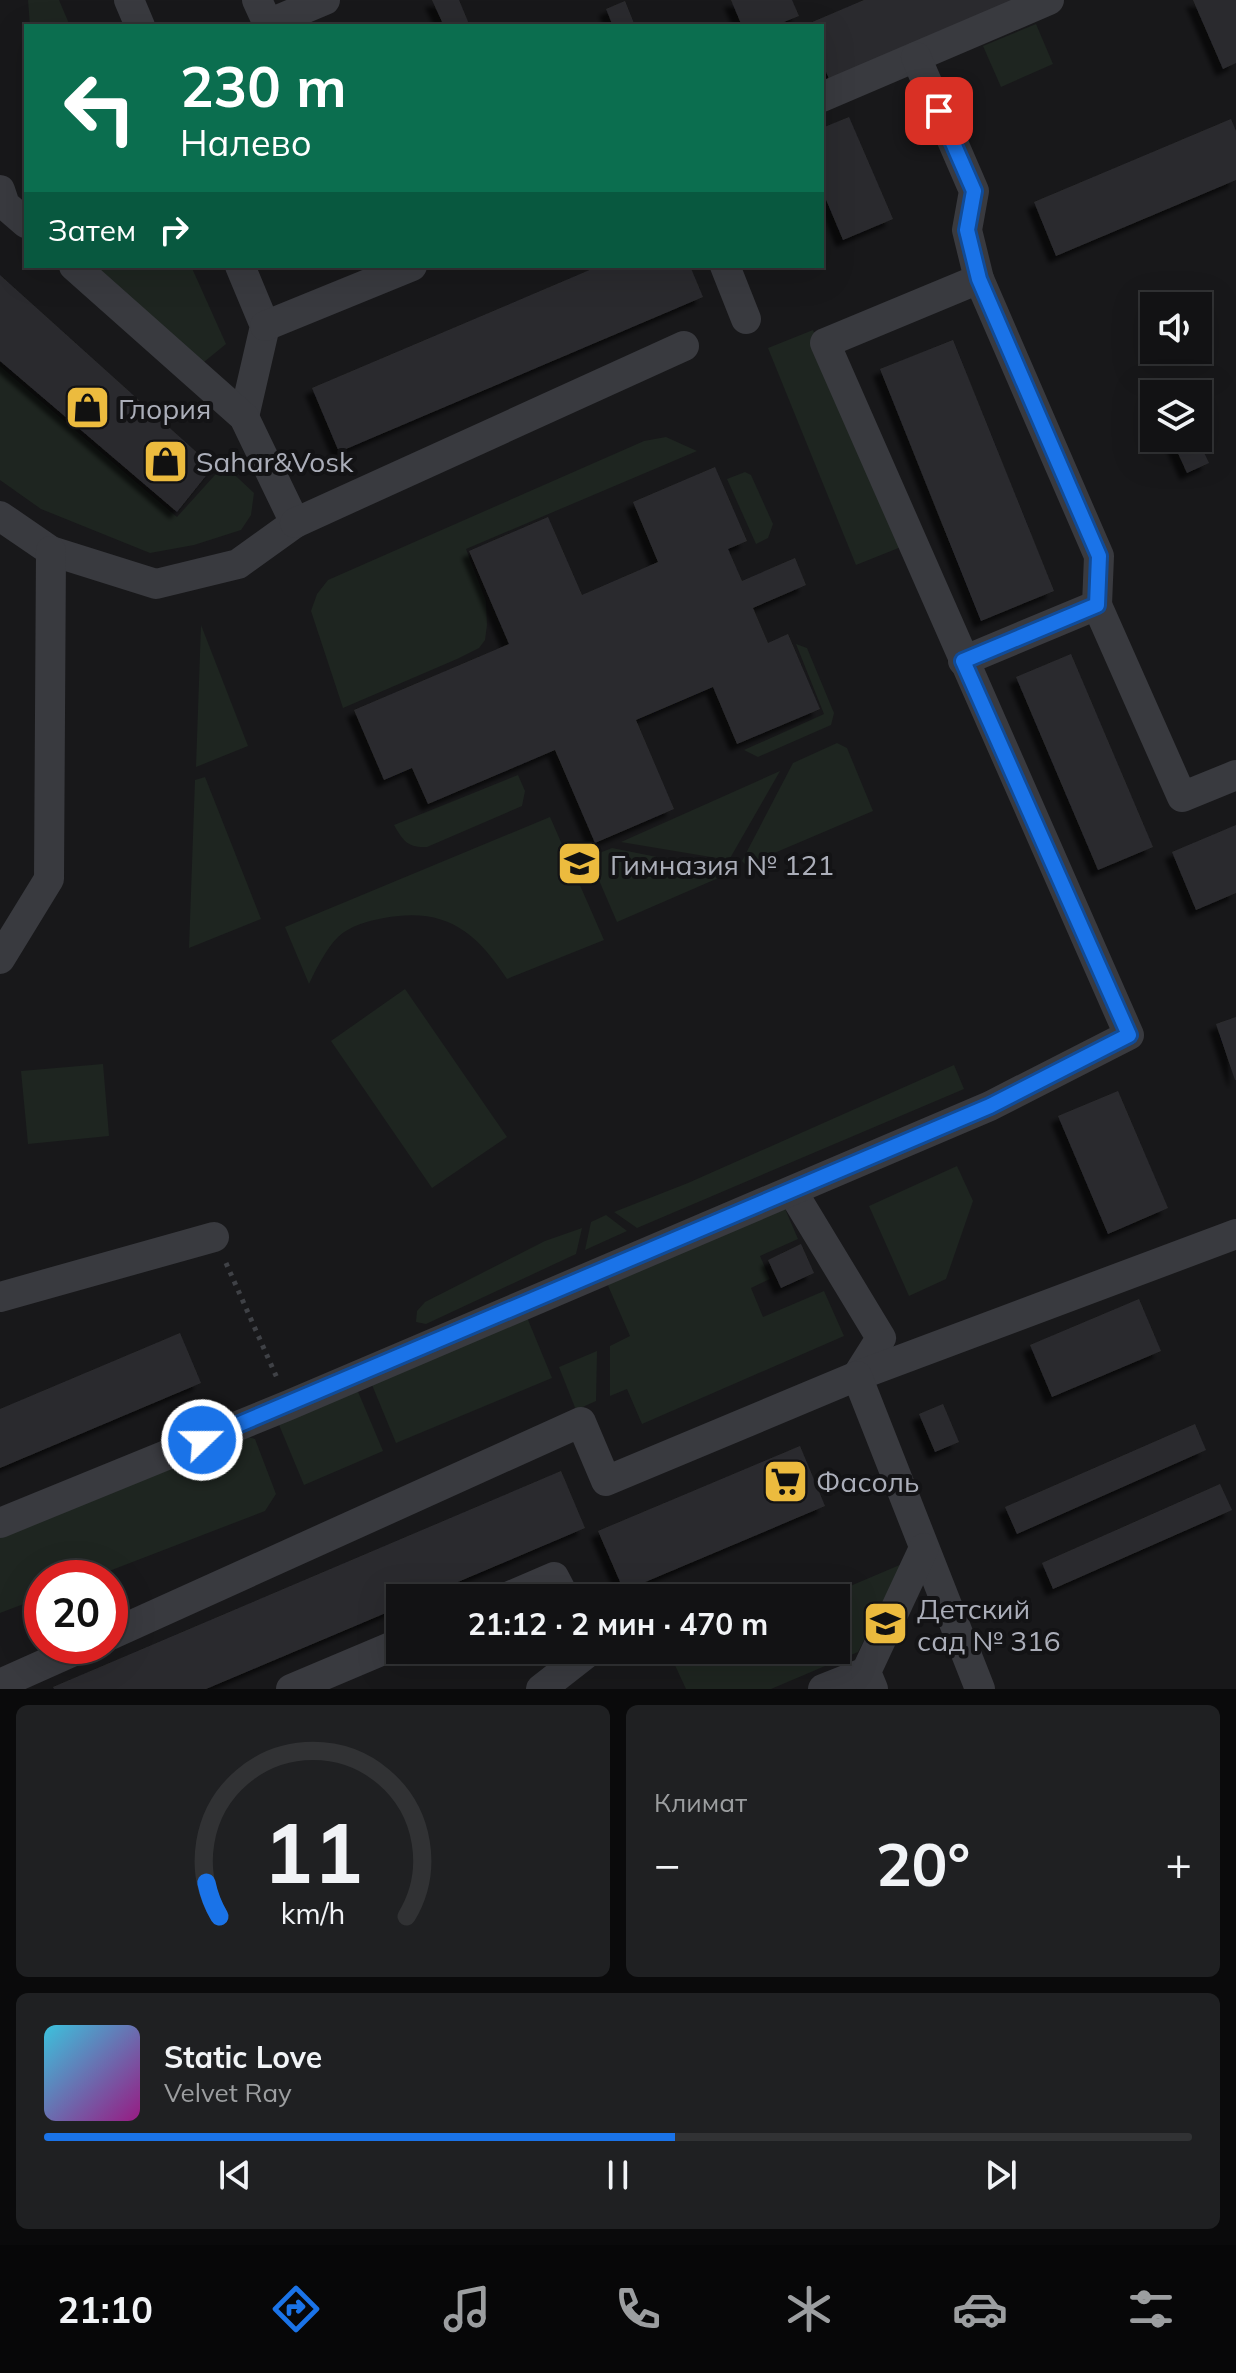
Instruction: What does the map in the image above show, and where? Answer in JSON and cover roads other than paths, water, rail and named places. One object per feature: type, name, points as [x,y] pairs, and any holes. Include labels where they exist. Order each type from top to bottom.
[{"type":"lane","points":[[129,0],[139,24]]},
{"type":"lane","points":[[257,0],[268,24],[325,0]]},
{"type":"lane","points":[[824,96],[1049,0]]},
{"type":"lane","points":[[916,57],[974,191],[967,230],[979,279],[1099,556],[1097,605],[1182,797],[1236,775]]},
{"type":"lane","points":[[0,190],[5,205],[24,221]]},
{"type":"lane","points":[[76,268],[244,417],[295,523]]},
{"type":"lane","points":[[241,268],[265,326],[244,417]]},
{"type":"lane","points":[[265,326],[407,268]]},
{"type":"lane","points":[[726,268],[746,319]]},
{"type":"lane","points":[[0,1523],[289,1405],[990,1106],[1129,1035],[825,343],[979,279]]},
{"type":"lane","points":[[0,516],[51,551],[156,584],[238,564],[295,523],[684,346]]},
{"type":"lane","points":[[0,959],[49,879],[51,551]]},
{"type":"lane","points":[[963,661],[1097,605]]},
{"type":"lane","points":[[792,1191],[881,1338],[857,1376]]},
{"type":"lane","points":[[128,1627],[581,1422],[606,1481],[857,1376],[1236,1234]]},
{"type":"lane","points":[[0,1297],[214,1237]]},
{"type":"lane","points":[[857,1376],[980,1689]]},
{"type":"lane","points":[[823,1689],[870,1680],[924,1548]]},
{"type":"lane","points":[[538,1584],[554,1577],[558,1584]]},
{"type":"lane","points":[[291,1689],[386,1649]]},
{"type":"lane","points":[[0,1684],[45,1664]]},
{"type":"lane","points":[[541,1689],[573,1664]]},
{"type":"place","name":"Глория","points":[[87,408]]},
{"type":"place","name":"Sahar&Vosk","points":[[165,461]]},
{"type":"place","name":"Гимназия № 121","points":[[579,864]]},
{"type":"place","name":"Фасоль","points":[[785,1481]]},
{"type":"place","name":"Детский сад № 316","points":[[886,1624]]}]
